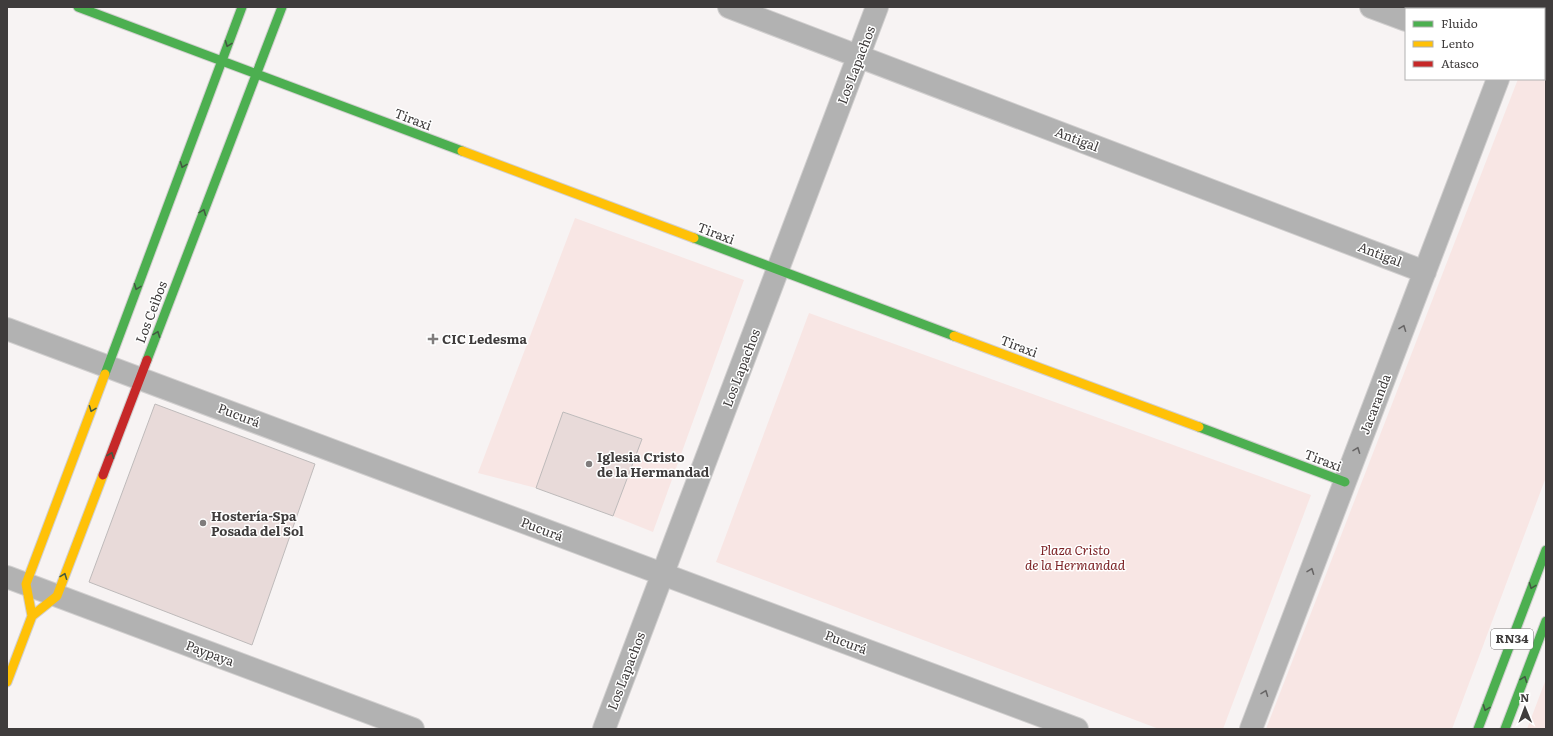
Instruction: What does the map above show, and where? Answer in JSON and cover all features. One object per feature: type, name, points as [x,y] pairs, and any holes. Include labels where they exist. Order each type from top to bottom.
[{"type":"main road","name":"Tiraxi","points":[[78,7],[1345,482]]},
{"type":"main road","name":"Los Ceibos","points":[[16,581],[108,366],[242,7]]},
{"type":"main road","name":"Los Ceibos","points":[[57,596],[282,7]]},
{"type":"main road","name":"RN34","points":[[1478,729],[1546,550]]},
{"type":"main road","points":[[16,581],[32,616]]},
{"type":"main road","points":[[7,682],[32,616],[57,596]]},
{"type":"main road","name":"RN34","points":[[1505,729],[1546,621]]},
{"type":"street","name":"Antigal","points":[[729,7],[1425,272]]},
{"type":"street","name":"Los Lapachos","points":[[604,729],[877,7]]},
{"type":"street","points":[[1371,7],[1405,20]]},
{"type":"street","name":"Jacaranda","points":[[1251,729],[1498,80]]},
{"type":"street","name":"Pucurá","points":[[7,328],[1077,729]]},
{"type":"street","name":"Paypaya","points":[[16,581],[413,729]]},
{"type":"green space","points":[[1546,7],[1546,477],[1452,729],[1266,729],[1518,80],[1545,80]]},
{"type":"green space","points":[[575,218],[744,280],[653,532],[613,516],[642,439],[564,412],[536,488],[478,473]]},
{"type":"green space","name":"Plaza Cristo de la Hermandad","points":[[809,313],[1311,495],[1223,729],[1159,729],[716,562]]},
{"type":"green space","points":[[1546,679],[1546,729],[1527,729]]},
{"type":"building","name":"Hostería-Spa Posada del Sol","points":[[155,404],[315,464],[252,645],[89,582]]},
{"type":"building","name":"Iglesia Cristo de la Hermandad","points":[[563,412],[642,439],[613,516],[536,488]]},
{"type":"traffic: fast","points":[[78,7],[462,151]]},
{"type":"traffic: fast","points":[[105,374],[242,7]]},
{"type":"traffic: fast","points":[[147,360],[282,7]]},
{"type":"traffic: fast","points":[[694,238],[954,336]]},
{"type":"traffic: fast","points":[[1199,427],[1345,482]]},
{"type":"traffic: fast","points":[[1478,729],[1546,550]]},
{"type":"traffic: fast","points":[[1505,729],[1546,621]]},
{"type":"traffic: slow","points":[[462,151],[694,238]]},
{"type":"traffic: slow","points":[[954,336],[1199,427]]},
{"type":"traffic: slow","points":[[32,616],[26,584],[105,374]]},
{"type":"traffic: slow","points":[[7,682],[32,616],[57,596],[103,475]]},
{"type":"traffic: jam","points":[[103,475],[147,360]]},
{"type":"place","name":"CIC Ledesma","points":[[433,339]]},
{"type":"place","name":"Iglesia Cristo de la Hermandad","points":[[589,464]]},
{"type":"place","name":"Hostería-Spa Posada del Sol","points":[[203,523]]}]
